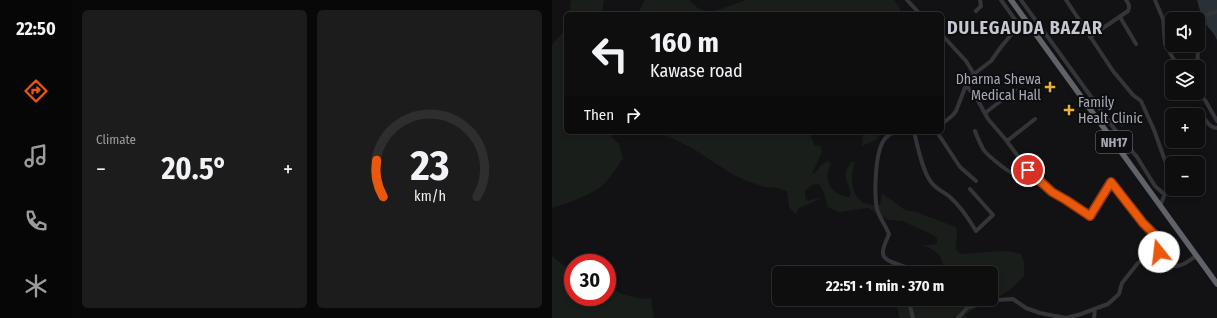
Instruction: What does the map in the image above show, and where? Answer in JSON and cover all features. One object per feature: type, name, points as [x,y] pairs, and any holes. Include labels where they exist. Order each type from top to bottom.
[{"type":"highway","name":"NH17","points":[[1011,0],[1217,284]]},
{"type":"street","points":[[907,0],[918,12]]},
{"type":"street","points":[[976,11],[981,6],[980,0]]},
{"type":"street","points":[[1001,0],[1019,24]]},
{"type":"street","points":[[1021,0],[1121,138],[1137,157],[1155,186],[1164,194]]},
{"type":"street","points":[[1066,0],[1113,71],[1133,95],[1142,101],[1171,177],[1160,206]]},
{"type":"street","points":[[1090,36],[1128,11],[1129,4],[1126,0]]},
{"type":"street","points":[[1155,0],[1163,19],[1165,44],[1174,60]]},
{"type":"street","points":[[1205,16],[1217,11]]},
{"type":"street","points":[[1120,17],[1136,44]]},
{"type":"street","points":[[944,122],[956,111],[968,80],[991,61],[1024,19]]},
{"type":"street","points":[[944,37],[966,61],[974,74]]},
{"type":"street","points":[[966,85],[977,99],[992,124],[1028,170],[1052,192],[1090,216],[1111,182],[1143,223],[1158,238],[1159,252],[1167,266],[1175,268],[1182,266],[1196,256]]},
{"type":"street","points":[[985,113],[1015,90]]},
{"type":"street","points":[[1205,100],[1217,121]]},
{"type":"street","points":[[1007,142],[1035,119]]},
{"type":"street","points":[[1205,119],[1211,127],[1217,128]]},
{"type":"street","points":[[975,131],[982,148],[1003,167],[1016,176],[1021,176],[1028,170]]},
{"type":"street","points":[[891,134],[884,140],[878,159],[876,191],[878,210],[889,234],[884,248],[883,257],[884,259],[904,266]]},
{"type":"street","points":[[915,134],[930,181],[938,190],[949,196],[969,219],[976,231],[993,215],[970,189]]},
{"type":"street","points":[[938,134],[960,167],[976,181]]},
{"type":"street","points":[[958,318],[968,307],[982,302],[1013,299],[1026,308],[1040,313],[1066,318],[1082,314],[1108,304],[1119,294],[1122,283],[1138,263],[1152,252],[1159,252]]},
{"type":"street","points":[[910,306],[914,318]]},
{"type":"street","points":[[1094,318],[1095,309]]},
{"type":"shaded area","points":[[571,0],[604,0],[602,12],[569,12]]},
{"type":"shaded area","points":[[645,0],[689,0],[698,8],[709,12],[639,12]]},
{"type":"shaded area","points":[[746,0],[894,0],[900,8],[901,12],[709,12]]},
{"type":"shaded area","points":[[1197,0],[1217,0],[1217,40],[1205,23],[1205,12],[1200,12]]},
{"type":"shaded area","points":[[564,29],[564,134],[611,134],[612,137],[619,144],[623,158],[609,178],[599,188],[576,200],[552,208],[552,45]]},
{"type":"shaded area","points":[[659,134],[810,134],[815,146],[820,146],[822,152],[812,174],[815,173],[822,164],[828,161],[831,164],[828,170],[828,181],[833,190],[837,193],[849,197],[851,193],[846,178],[846,170],[851,162],[855,162],[852,173],[852,184],[856,195],[864,203],[870,205],[880,205],[882,193],[905,210],[916,212],[956,227],[956,249],[960,254],[1006,251],[1021,254],[1024,261],[1024,276],[1014,286],[998,297],[998,266],[943,266],[941,258],[936,252],[922,246],[937,244],[937,238],[902,221],[889,220],[868,208],[839,212],[828,207],[824,193],[819,184],[811,185],[805,191],[805,197],[808,201],[818,198],[820,199],[798,209],[796,214],[789,207],[787,191],[777,188],[764,187],[747,181],[732,174],[692,148],[667,136]]},
{"type":"shaded area","points":[[863,134],[880,134],[876,140],[862,146]]},
{"type":"shaded area","points":[[552,256],[564,266],[564,306],[616,306],[616,290],[622,294],[638,298],[651,299],[654,318],[552,318]]},
{"type":"shaded area","points":[[896,306],[980,306],[965,315],[967,318],[900,318]]},
{"type":"place","name":"Dharma Shewa Medical Hall","points":[[1050,87]]},
{"type":"place","name":"Family Healt Clinic","points":[[1069,110]]},
{"type":"district","name":"DULEGAUDA BAZAR","points":[[1025,28]]},
{"type":"route","points":[[1028,170],[1052,192],[1090,216],[1111,182],[1143,223],[1158,238],[1159,252]]}]
